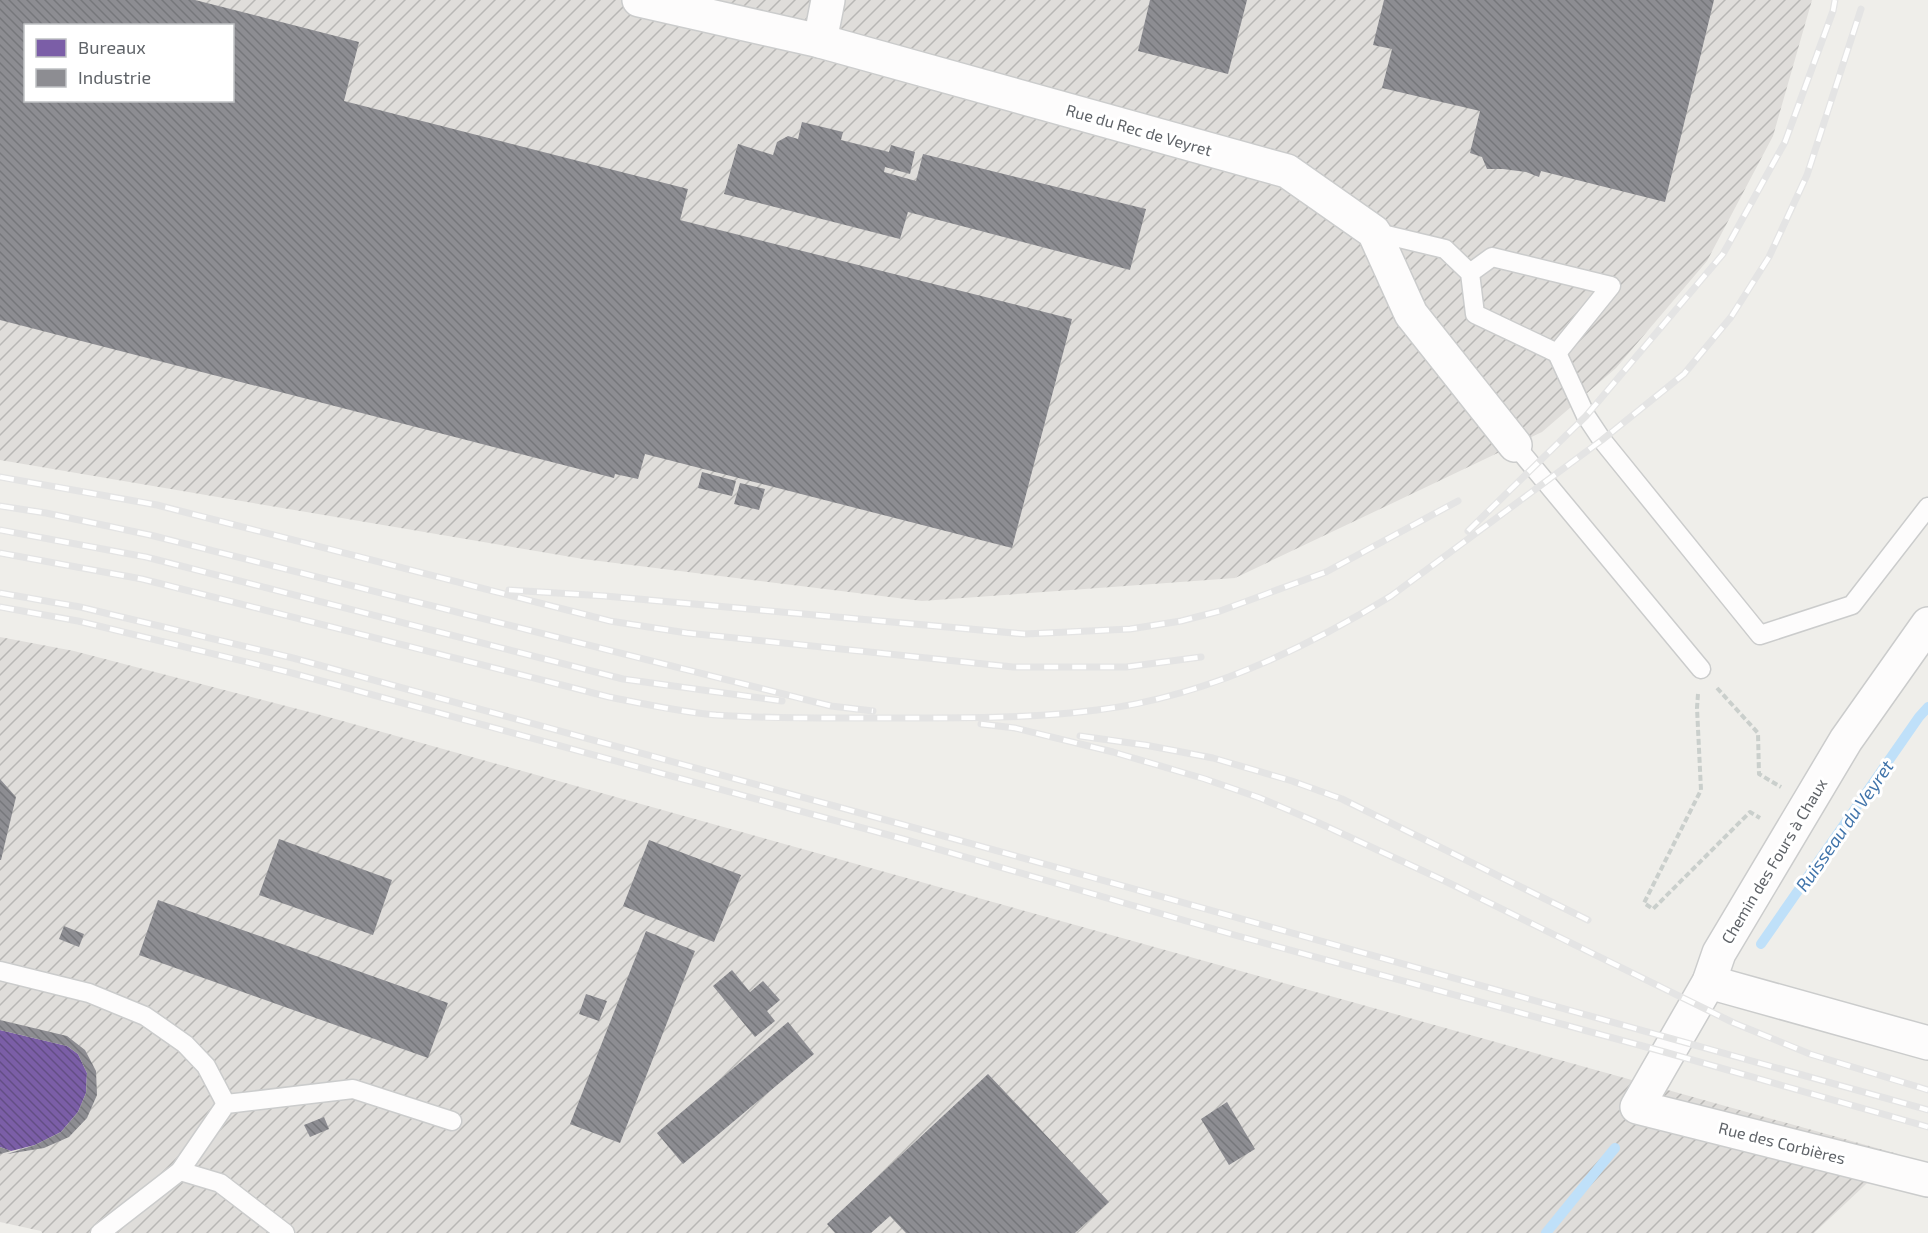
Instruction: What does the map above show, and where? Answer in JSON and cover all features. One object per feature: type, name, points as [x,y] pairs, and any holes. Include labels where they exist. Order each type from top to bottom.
[{"type":"street","name":"Rue du Rec de Veyret","points":[[639,0],[820,41],[1287,171],[1374,232]]},
{"type":"street","points":[[820,41],[828,0]]},
{"type":"street","points":[[1374,232],[1411,314],[1515,445]]},
{"type":"street","name":"Chemin des Fours à Chaux","points":[[1637,1107],[1709,982],[1719,953],[1845,740],[1928,624]]},
{"type":"street","points":[[1709,982],[1928,1043]]},
{"type":"street","name":"Rue des Corbières","points":[[1637,1107],[1928,1180]]},
{"type":"lane","points":[[1374,232],[1445,249],[1470,273],[1475,314],[1557,353],[1586,416],[1602,440],[1760,635],[1852,605],[1928,507]]},
{"type":"lane","points":[[1470,273],[1492,257],[1611,286],[1557,353]]},
{"type":"lane","points":[[1515,445],[1701,669]]},
{"type":"lane","points":[[0,970],[89,993],[145,1016],[185,1044],[206,1066],[226,1104]]},
{"type":"lane","points":[[100,1233],[180,1171],[226,1104],[353,1089],[452,1121]]},
{"type":"lane","points":[[180,1171],[220,1183],[285,1233]]},
{"type":"path","points":[[1701,669],[1758,733],[1759,774],[1770,780]]},
{"type":"path","points":[[1701,669],[1697,708],[1701,790],[1644,903],[1653,909],[1750,812],[1763,820]]},
{"type":"shaded area","points":[[0,0],[1812,0],[1773,136],[1707,261],[1616,368],[1542,432],[1235,578],[922,601],[583,559],[0,460]]},
{"type":"shaded area","points":[[0,637],[74,651],[321,715],[1898,1154],[1814,1233],[42,1233],[0,1222]]},
{"type":"building: Bureaux","points":[[0,1030],[67,1046],[78,1054],[87,1073],[86,1093],[78,1112],[61,1132],[35,1145],[11,1151],[0,1147]]},
{"type":"building: Industrie","points":[[0,0],[195,0],[359,42],[344,101],[688,189],[680,220],[1072,319],[1012,548],[645,454],[638,479],[615,474],[614,478],[0,320]]},
{"type":"building: Industrie","points":[[1150,0],[1247,0],[1228,74],[1138,51]]},
{"type":"building: Industrie","points":[[1384,0],[1714,0],[1665,202],[1541,171],[1539,177],[1526,172],[1487,169],[1482,157],[1470,153],[1480,111],[1382,88],[1392,49],[1373,45]]},
{"type":"building: Industrie","points":[[802,122],[843,132],[841,140],[889,152],[891,145],[915,152],[910,174],[885,167],[884,172],[916,181],[923,154],[1146,209],[1130,270],[908,212],[900,239],[724,194],[738,144],[773,155],[777,142],[788,136],[798,139]]},
{"type":"building: Industrie","points":[[702,472],[736,481],[732,496],[698,488]]},
{"type":"building: Industrie","points":[[740,483],[765,489],[759,510],[734,504]]},
{"type":"building: Industrie","points":[[0,779],[16,797],[1,860],[0,860]]},
{"type":"building: Industrie","points":[[279,839],[392,880],[373,935],[259,895]]},
{"type":"building: Industrie","points":[[649,840],[741,875],[714,942],[623,906]]},
{"type":"building: Industrie","points":[[158,900],[448,1003],[428,1058],[139,955]]},
{"type":"building: Industrie","points":[[64,926],[84,934],[79,947],[59,939]]},
{"type":"building: Industrie","points":[[646,931],[695,951],[620,1143],[570,1124]]},
{"type":"building: Industrie","points":[[732,970],[750,992],[763,981],[780,1000],[767,1011],[775,1021],[755,1037],[713,986]]},
{"type":"building: Industrie","points":[[586,994],[607,1001],[599,1021],[579,1014]]},
{"type":"building: Industrie","points":[[0,1020],[67,1036],[85,1050],[96,1071],[97,1095],[87,1118],[69,1137],[44,1148],[7,1154],[35,1145],[61,1132],[78,1112],[86,1093],[87,1073],[78,1054],[67,1046],[0,1030]]},
{"type":"building: Industrie","points":[[788,1022],[814,1054],[683,1164],[657,1133]]},
{"type":"building: Industrie","points":[[988,1074],[1109,1202],[1075,1233],[906,1233],[890,1216],[871,1233],[835,1233],[827,1224]]},
{"type":"building: Industrie","points":[[1227,1102],[1255,1149],[1229,1165],[1201,1119]]},
{"type":"building: Industrie","points":[[324,1117],[329,1129],[310,1137],[304,1125]]},
{"type":"building: Industrie","points":[[0,1147],[11,1151],[0,1154]]},
{"type":"waterway","name":"Ruisseau du Veyret","points":[[1761,944],[1928,707]]},
{"type":"waterway","name":"Ruisseau du Veyret","points":[[1546,1233],[1615,1148]]},
{"type":"railway","points":[[1468,531],[1586,416],[1723,254],[1785,142],[1835,0]]},
{"type":"railway","points":[[0,553],[142,579],[609,697],[703,714],[800,718],[1018,716],[1097,710],[1174,695],[1250,669],[1286,653],[1391,596],[1602,440],[1684,374],[1731,317],[1769,257],[1807,175],[1861,9]]},
{"type":"railway","points":[[0,477],[157,505],[610,621],[687,633],[1013,667],[1126,667],[1201,657]]},
{"type":"railway","points":[[509,590],[605,596],[1025,634],[1130,629],[1181,621],[1220,611],[1326,572],[1458,501]]},
{"type":"railway","points":[[0,506],[46,513],[150,535],[831,706],[873,711]]},
{"type":"railway","points":[[0,530],[146,557],[623,679],[782,701]]},
{"type":"railway","points":[[0,593],[80,607],[293,658],[904,825],[1928,1110]]},
{"type":"railway","points":[[0,607],[78,621],[292,673],[903,839],[1238,936],[1661,1051],[1928,1127]]},
{"type":"railway","points":[[981,724],[1015,728],[1113,752],[1260,798],[1447,882],[1734,1023],[1810,1054],[1928,1090]]},
{"type":"railway","points":[[1080,736],[1213,758],[1292,781],[1342,799],[1588,920]]}]
